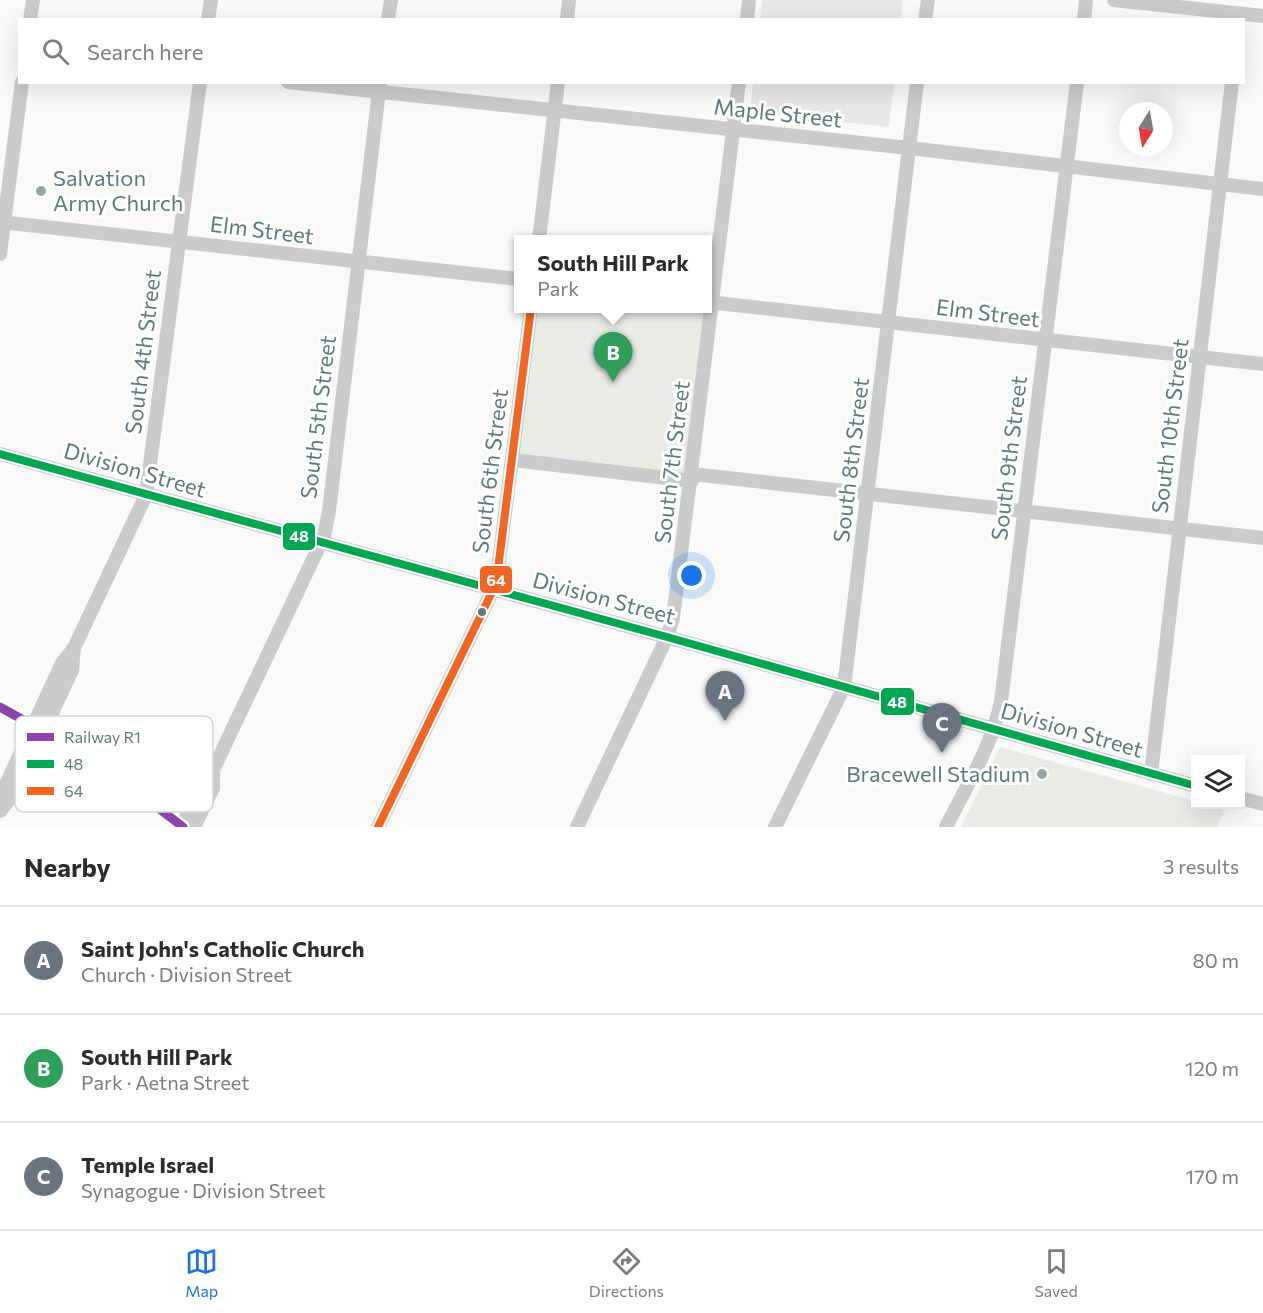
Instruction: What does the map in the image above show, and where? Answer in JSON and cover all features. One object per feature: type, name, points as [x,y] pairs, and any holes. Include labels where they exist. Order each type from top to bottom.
[{"type":"street","points":[[30,18],[33,0]]},
{"type":"street","points":[[208,18],[211,0]]},
{"type":"street","points":[[388,18],[390,0]]},
{"type":"street","points":[[567,18],[569,0]]},
{"type":"street","points":[[747,18],[749,0]]},
{"type":"street","points":[[925,18],[928,0]]},
{"type":"street","points":[[1084,18],[1086,0]]},
{"type":"street","points":[[1114,0],[1241,11],[1263,16]]},
{"type":"street","points":[[0,254],[2,222],[22,84]]},
{"type":"street","name":"South 4th Street","points":[[38,716],[62,663],[74,648],[146,495],[200,84]]},
{"type":"street","name":"Maple Street","points":[[318,84],[379,88],[554,111],[909,148],[1263,189]]},
{"type":"street","points":[[540,235],[558,84]]},
{"type":"street","name":"South 7th Street","points":[[712,288],[739,84]]},
{"type":"street","name":"South 8th Street","points":[[775,827],[844,687],[917,84]]},
{"type":"street","name":"South 9th Street","points":[[946,827],[994,730],[1001,702],[1077,84]]},
{"type":"street","name":"South 10th Street","points":[[1151,774],[1232,84]]},
{"type":"street","name":"South 5th Street","points":[[213,788],[213,770],[321,543],[329,511],[379,88]]},
{"type":"street","name":"Elm Street","points":[[2,222],[514,278]]},
{"type":"street","name":"Elm Street","points":[[712,303],[1263,364]]},
{"type":"street","name":"South 6th Street","points":[[378,827],[493,590],[500,559],[531,313]]},
{"type":"street","name":"South 7th Street","points":[[577,827],[667,637],[676,604],[709,313]]},
{"type":"street","name":"Division Street","points":[[0,454],[667,637],[1191,785]]},
{"type":"street","points":[[513,460],[1024,510],[1263,538]]},
{"type":"street","name":"South 4th Street","points":[[50,716],[72,670],[74,648]]},
{"type":"street","name":"South 4th Street","points":[[1,809],[3,791],[15,765]]},
{"type":"street","name":"South 4th Street","points":[[1,809],[15,792]]},
{"type":"street","points":[[1245,799],[1263,804]]},
{"type":"street","name":"South 5th Street","points":[[185,826],[195,812]]},
{"type":"shaded area","points":[[762,0],[903,0],[901,18],[760,18]]},
{"type":"shaded area","points":[[753,84],[894,84],[889,127],[750,112]]},
{"type":"shaded area","points":[[531,313],[708,313],[692,481],[513,460]]},
{"type":"shaded area","name":"Bracewell Stadium","points":[[1000,747],[1191,800],[1191,809],[1225,810],[1217,827],[961,827]]},
{"type":"rail line","name":"R1","points":[[0,707],[16,716]]},
{"type":"rail line","name":"R1","points":[[163,812],[183,827]]},
{"type":"transit line","name":"64","points":[[378,827],[493,590],[497,577],[530,313]]},
{"type":"transit line","name":"48","points":[[0,454],[667,637],[1191,785]]},
{"type":"place","name":"Salvation Army Church","points":[[41,191]]},
{"type":"place","name":"South Hill Park","points":[[613,382]]},
{"type":"place","name":"Saint John's Catholic Church","points":[[725,721]]},
{"type":"place","name":"Temple Israel","points":[[942,753]]},
{"type":"place","name":"Bracewell Stadium","points":[[1042,774]]}]
